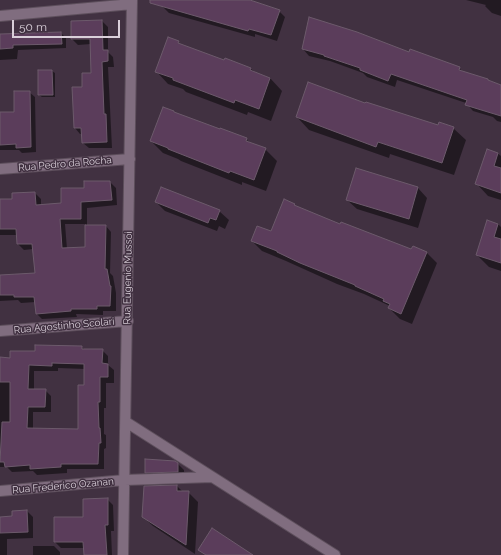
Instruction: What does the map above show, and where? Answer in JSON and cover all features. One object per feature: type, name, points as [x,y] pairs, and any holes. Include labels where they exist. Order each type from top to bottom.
[{"type":"street","points":[[0,16],[132,2]]},
{"type":"street","name":"Rua Eugenio Mussoi","points":[[123,555],[132,2]]},
{"type":"street","name":"Rua Pedro da Rocha","points":[[0,169],[130,159]]},
{"type":"street","name":"Rua Agostinho Scolari","points":[[0,331],[128,321]]},
{"type":"street","points":[[126,422],[335,555]]},
{"type":"street","name":"Rua Frederico Ozanan","points":[[0,491],[125,480],[212,477]]},
{"type":"building","points":[[150,0],[250,0],[280,10],[271,35],[249,29],[248,31],[150,3]]},
{"type":"building","points":[[309,17],[357,32],[409,52],[410,49],[460,67],[459,70],[488,79],[501,85],[501,116],[465,105],[467,100],[391,74],[388,81],[360,70],[360,68],[302,49]]},
{"type":"building","points":[[102,20],[103,50],[108,50],[108,61],[102,62],[104,114],[106,114],[107,142],[82,143],[81,128],[74,128],[72,87],[82,87],[82,73],[91,73],[90,39],[71,39],[71,21]]},
{"type":"building","points":[[61,32],[62,44],[13,45],[13,48],[0,49],[0,34]]},
{"type":"building","points":[[168,37],[179,41],[178,43],[251,68],[250,70],[270,78],[259,109],[235,100],[234,103],[155,72]]},
{"type":"building","points":[[38,70],[52,70],[53,95],[38,95]]},
{"type":"building","points":[[308,82],[365,103],[366,102],[438,125],[439,122],[454,127],[442,163],[378,142],[376,147],[296,117]]},
{"type":"building","points":[[14,91],[30,91],[31,147],[16,148],[16,144],[0,145],[0,112],[14,112]]},
{"type":"building","points":[[163,107],[247,138],[246,141],[266,148],[254,180],[230,171],[229,173],[150,141]]},
{"type":"building","points":[[487,149],[498,153],[494,166],[501,168],[501,193],[475,184]]},
{"type":"building","points":[[356,168],[418,187],[409,219],[346,200]]},
{"type":"building","points":[[84,181],[110,181],[112,200],[81,202],[81,219],[60,219],[62,248],[85,247],[85,225],[106,225],[105,269],[107,269],[111,286],[110,306],[97,306],[97,309],[71,309],[71,311],[36,314],[34,297],[0,295],[0,275],[35,273],[32,244],[17,244],[16,229],[0,229],[0,199],[12,199],[12,193],[35,192],[36,205],[61,203],[61,188],[84,188]]},
{"type":"building","points":[[161,187],[220,210],[216,220],[210,218],[208,223],[155,202]]},
{"type":"building","points":[[284,199],[295,204],[294,205],[340,224],[341,222],[411,249],[413,246],[427,252],[401,314],[388,308],[390,304],[383,301],[384,299],[355,285],[251,241],[257,226],[271,231]]},
{"type":"building","points":[[487,220],[498,224],[494,237],[501,239],[501,263],[476,255]]},
{"type":"building","points":[[35,345],[82,346],[82,349],[103,349],[102,363],[108,364],[108,377],[100,377],[100,402],[98,402],[101,443],[99,443],[98,464],[61,464],[61,467],[30,469],[30,465],[5,467],[4,462],[0,462],[2,422],[10,422],[10,382],[0,382],[0,357],[10,358],[10,351],[35,351]],"holes":[[[52,363],[84,364],[84,385],[78,385],[78,429],[27,428],[28,407],[45,407],[46,389],[28,389],[29,365],[52,366]]]},
{"type":"building","points":[[145,459],[175,461],[178,463],[178,472],[145,473]]},
{"type":"building","points":[[177,485],[177,491],[189,491],[186,545],[142,517],[144,486]]},
{"type":"building","points":[[108,498],[108,525],[105,525],[107,555],[84,555],[83,542],[54,542],[54,517],[83,517],[83,499]]},
{"type":"building","points":[[27,510],[28,532],[0,533],[0,517],[12,516],[12,511]]},
{"type":"building","points":[[212,528],[253,555],[206,555],[198,550]]}]
